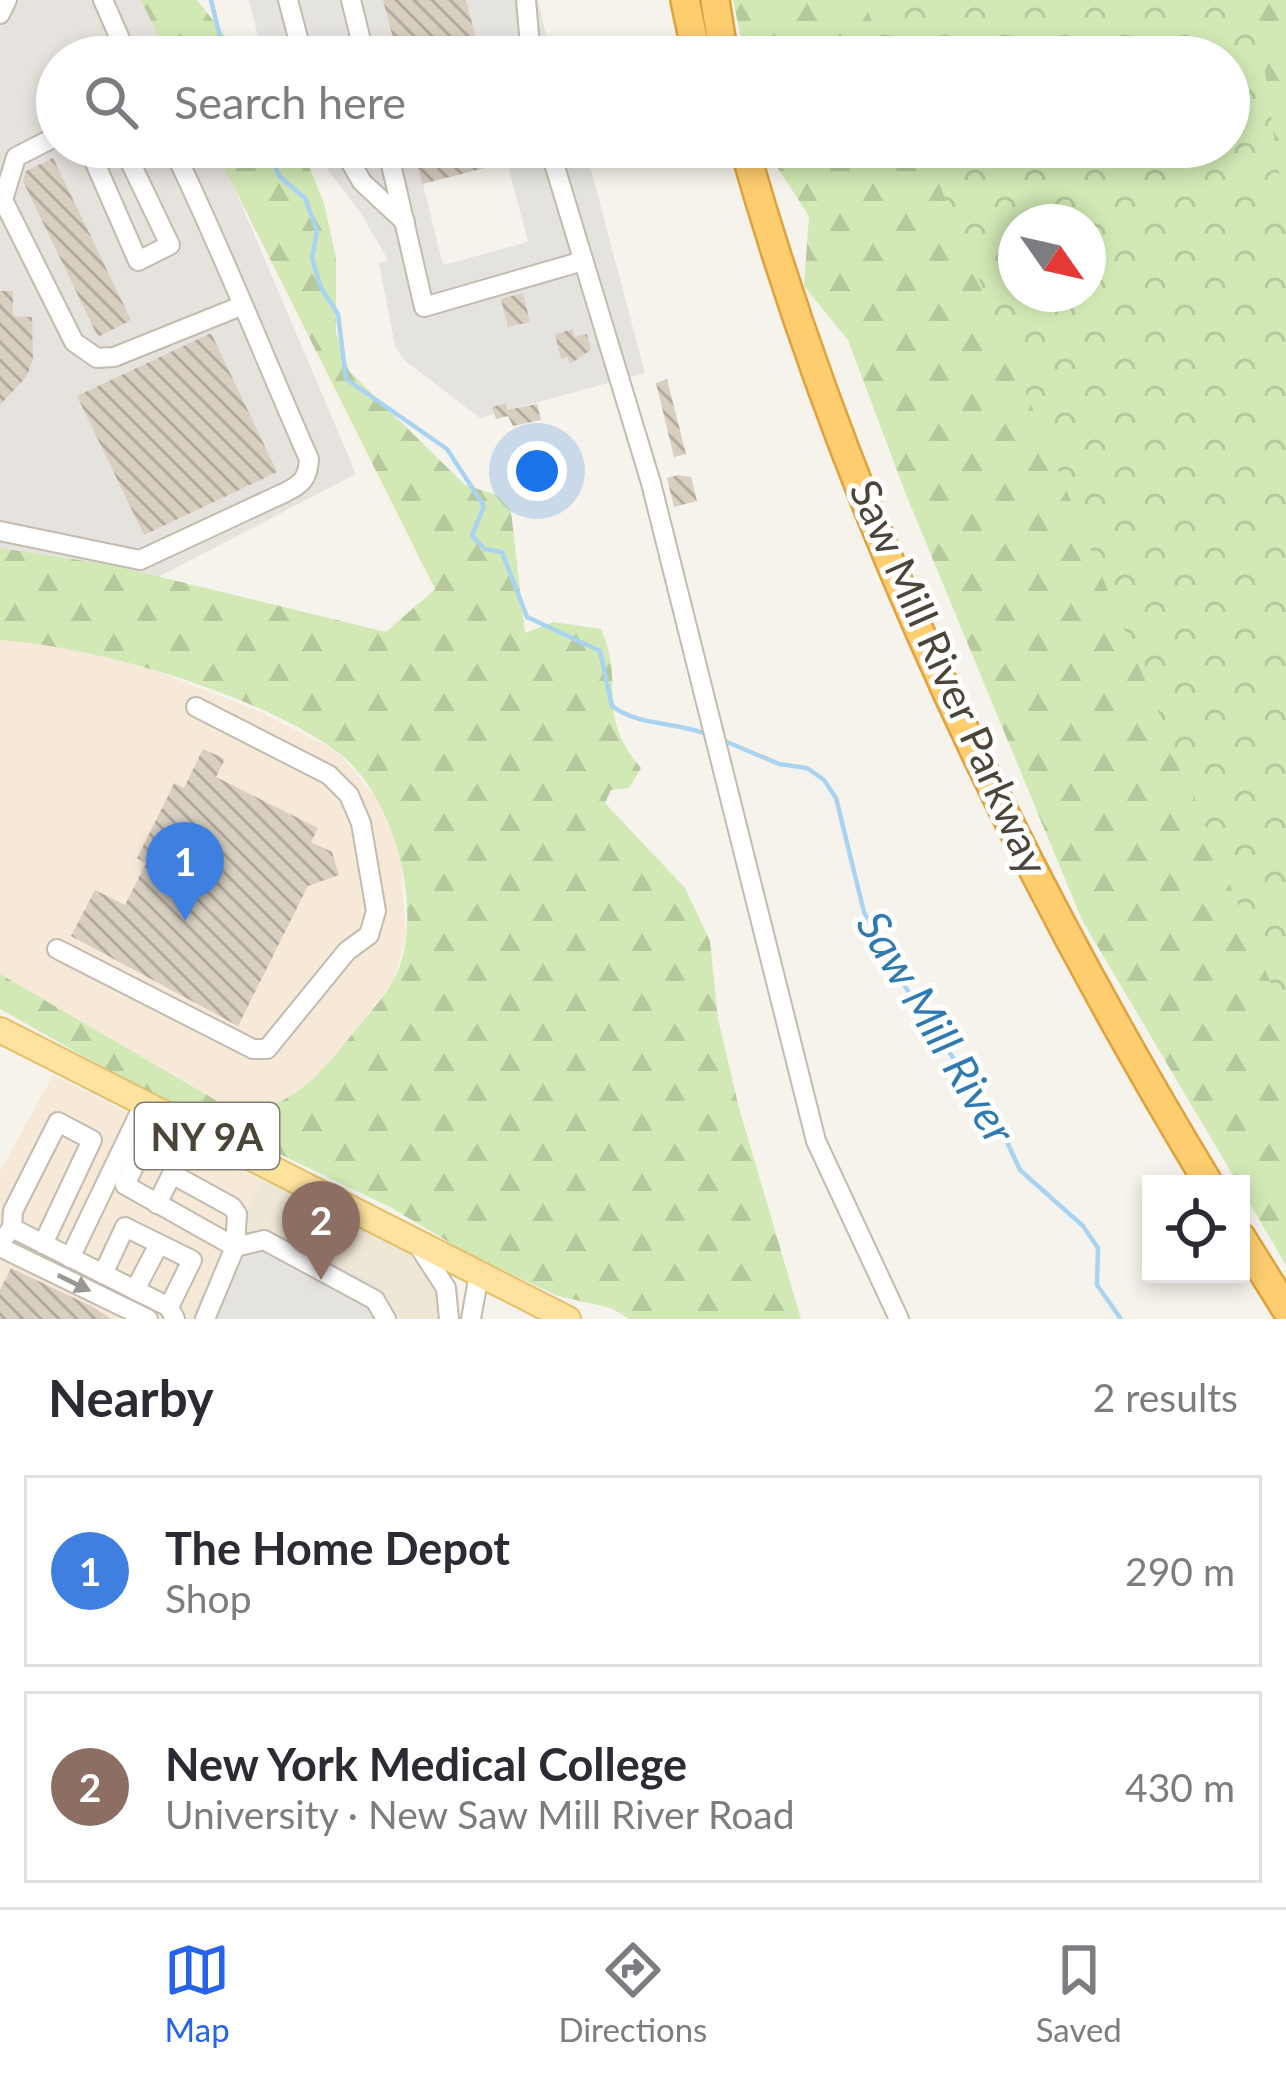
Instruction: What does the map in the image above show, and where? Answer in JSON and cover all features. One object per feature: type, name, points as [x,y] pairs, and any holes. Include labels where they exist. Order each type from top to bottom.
[{"type":"highway","points":[[685,0],[693,36]]},
{"type":"highway","points":[[698,0],[704,36]]},
{"type":"highway","points":[[715,0],[721,36]]},
{"type":"highway","name":"Saw Mill River Parkway","points":[[738,168],[803,376],[926,677],[1043,921],[1184,1175]]},
{"type":"highway","name":"Saw Mill River Parkway","points":[[739,168],[949,688],[1074,945],[1204,1175]]},
{"type":"highway","points":[[1250,1251],[1286,1309]]},
{"type":"highway","points":[[1250,1283],[1273,1319]]},
{"type":"main road","name":"NY 9A","points":[[0,1030],[568,1319]]},
{"type":"street","points":[[0,14],[7,0]]},
{"type":"street","points":[[103,0],[119,36]]},
{"type":"street","points":[[288,0],[297,36]]},
{"type":"street","points":[[351,0],[360,36]]},
{"type":"street","points":[[526,0],[529,36]]},
{"type":"street","points":[[36,147],[16,157],[3,200],[74,342],[97,358],[114,357],[241,306]]},
{"type":"street","points":[[97,168],[138,261],[170,245],[133,168]]},
{"type":"street","points":[[0,531],[140,560],[302,484],[309,459],[182,168]]},
{"type":"street","points":[[354,168],[362,182],[405,223]]},
{"type":"street","points":[[392,168],[424,307],[583,261]]},
{"type":"street","points":[[555,168],[651,482],[816,1141],[898,1319]]},
{"type":"street","points":[[57,950],[253,1049],[267,1049],[347,951],[369,935],[376,911],[361,823],[349,795],[320,769],[196,707]]},
{"type":"street","points":[[127,1187],[152,1108]]},
{"type":"street","points":[[70,1258],[104,1188],[152,1108]]},
{"type":"street","points":[[4,1240],[13,1211],[58,1122],[92,1140],[43,1244]]},
{"type":"street","points":[[157,1204],[172,1174],[237,1214],[235,1246],[205,1319]]},
{"type":"street","points":[[104,1188],[127,1187],[235,1246],[264,1240],[375,1300],[386,1319]]},
{"type":"street","points":[[4,1240],[43,1244],[172,1313],[192,1260],[125,1227],[103,1274]]},
{"type":"street","points":[[4,1240],[148,1319]]},
{"type":"street","points":[[416,1242],[446,1288],[449,1318]]},
{"type":"street","points":[[135,1290],[159,1244]]},
{"type":"street","points":[[449,1318],[465,1284],[479,1274]]},
{"type":"street","points":[[471,1319],[479,1274]]},
{"type":"shaded area","points":[[0,0],[155,0],[170,36],[36,36],[36,168],[226,168],[356,474],[143,585],[0,562]]},
{"type":"shaded area","points":[[249,0],[538,0],[546,36],[258,36]]},
{"type":"shaded area","points":[[326,168],[484,168],[423,184],[443,265],[528,242],[509,168],[591,168],[645,373],[480,418],[404,360],[395,346],[379,263],[388,260]]},
{"type":"shaded area","points":[[0,640],[47,643],[150,669],[256,710],[337,751],[378,800],[400,850],[406,937],[394,980],[321,1075],[267,1111],[239,1113],[0,974]]},
{"type":"shaded area","points":[[53,1075],[412,1255],[439,1319],[0,1319],[0,1171]]},
{"type":"shaded area","points":[[262,1180],[415,1242],[452,1319],[189,1319]]},
{"type":"shaded area","points":[[255,1228],[375,1283],[385,1319],[216,1319]]},
{"type":"green space","points":[[141,0],[197,0],[225,36],[159,36]]},
{"type":"green space","points":[[733,0],[1286,0],[1286,1265],[1250,1204],[1250,1175],[1233,1175],[1082,920],[907,497],[848,340],[804,286],[809,216],[778,168],[1250,168],[1250,36],[741,36]]},
{"type":"green space","points":[[863,0],[1255,0],[1286,222],[1286,1020],[933,168],[1250,168],[1250,36],[878,36]]},
{"type":"green space","points":[[224,168],[310,168],[324,203],[336,258],[336,333],[349,371],[465,485],[497,495],[511,511],[525,633],[553,622],[601,629],[618,730],[641,768],[629,788],[611,790],[605,803],[685,888],[710,941],[718,1019],[739,1108],[801,1319],[629,1319],[611,1308],[558,1296],[467,1253],[390,1207],[129,1082],[0,1009],[0,974],[238,1113],[257,1110],[290,1096],[317,1075],[384,996],[403,956],[407,926],[400,858],[389,825],[356,769],[301,729],[219,692],[82,652],[0,640],[0,548],[111,565],[386,632],[435,589]]},
{"type":"building","points":[[383,0],[466,0],[475,36],[392,36]]},
{"type":"building","points":[[36,166],[58,168],[131,320],[98,337],[23,181],[26,171]]},
{"type":"building","points":[[418,168],[485,168],[422,184]]},
{"type":"building","points":[[0,291],[13,291],[13,316],[32,317],[33,359],[27,376],[0,405]]},
{"type":"building","points":[[523,293],[530,322],[508,327],[501,299]]},
{"type":"building","points":[[573,329],[574,337],[587,334],[591,350],[570,364],[568,357],[561,359],[555,334]]},
{"type":"building","points":[[211,333],[277,472],[144,535],[77,396]]},
{"type":"building","points":[[667,379],[686,454],[674,457],[656,383]]},
{"type":"building","points":[[506,403],[507,410],[537,404],[541,420],[513,426],[508,416],[496,419],[492,407]]},
{"type":"building","points":[[691,477],[697,501],[674,507],[667,478]]},
{"type":"building","points":[[203,749],[225,759],[216,777],[318,828],[311,842],[332,852],[339,875],[308,886],[238,1026],[71,936],[95,890],[125,905],[146,863],[137,858],[174,783],[184,788]]},
{"type":"building","points":[[11,1268],[111,1319],[0,1319],[0,1290]]},
{"type":"waterway","name":"Saw Mill River","points":[[211,0],[220,36]]},
{"type":"waterway","name":"Saw Mill River","points":[[276,168],[305,198],[317,231],[312,258],[321,288],[338,314],[346,379],[447,449],[484,506],[472,536],[485,549],[502,552],[527,617],[600,651],[612,706],[634,717],[709,735]]},
{"type":"waterway","name":"Saw Mill River","points":[[720,739],[779,764],[807,768],[824,780],[836,798],[864,912],[900,979],[1001,1129],[1020,1170],[1083,1226],[1098,1248],[1097,1285],[1121,1319]]},
{"type":"place","name":"The Home Depot","points":[[185,921]]},
{"type":"place","name":"New York Medical College","points":[[321,1280]]}]
